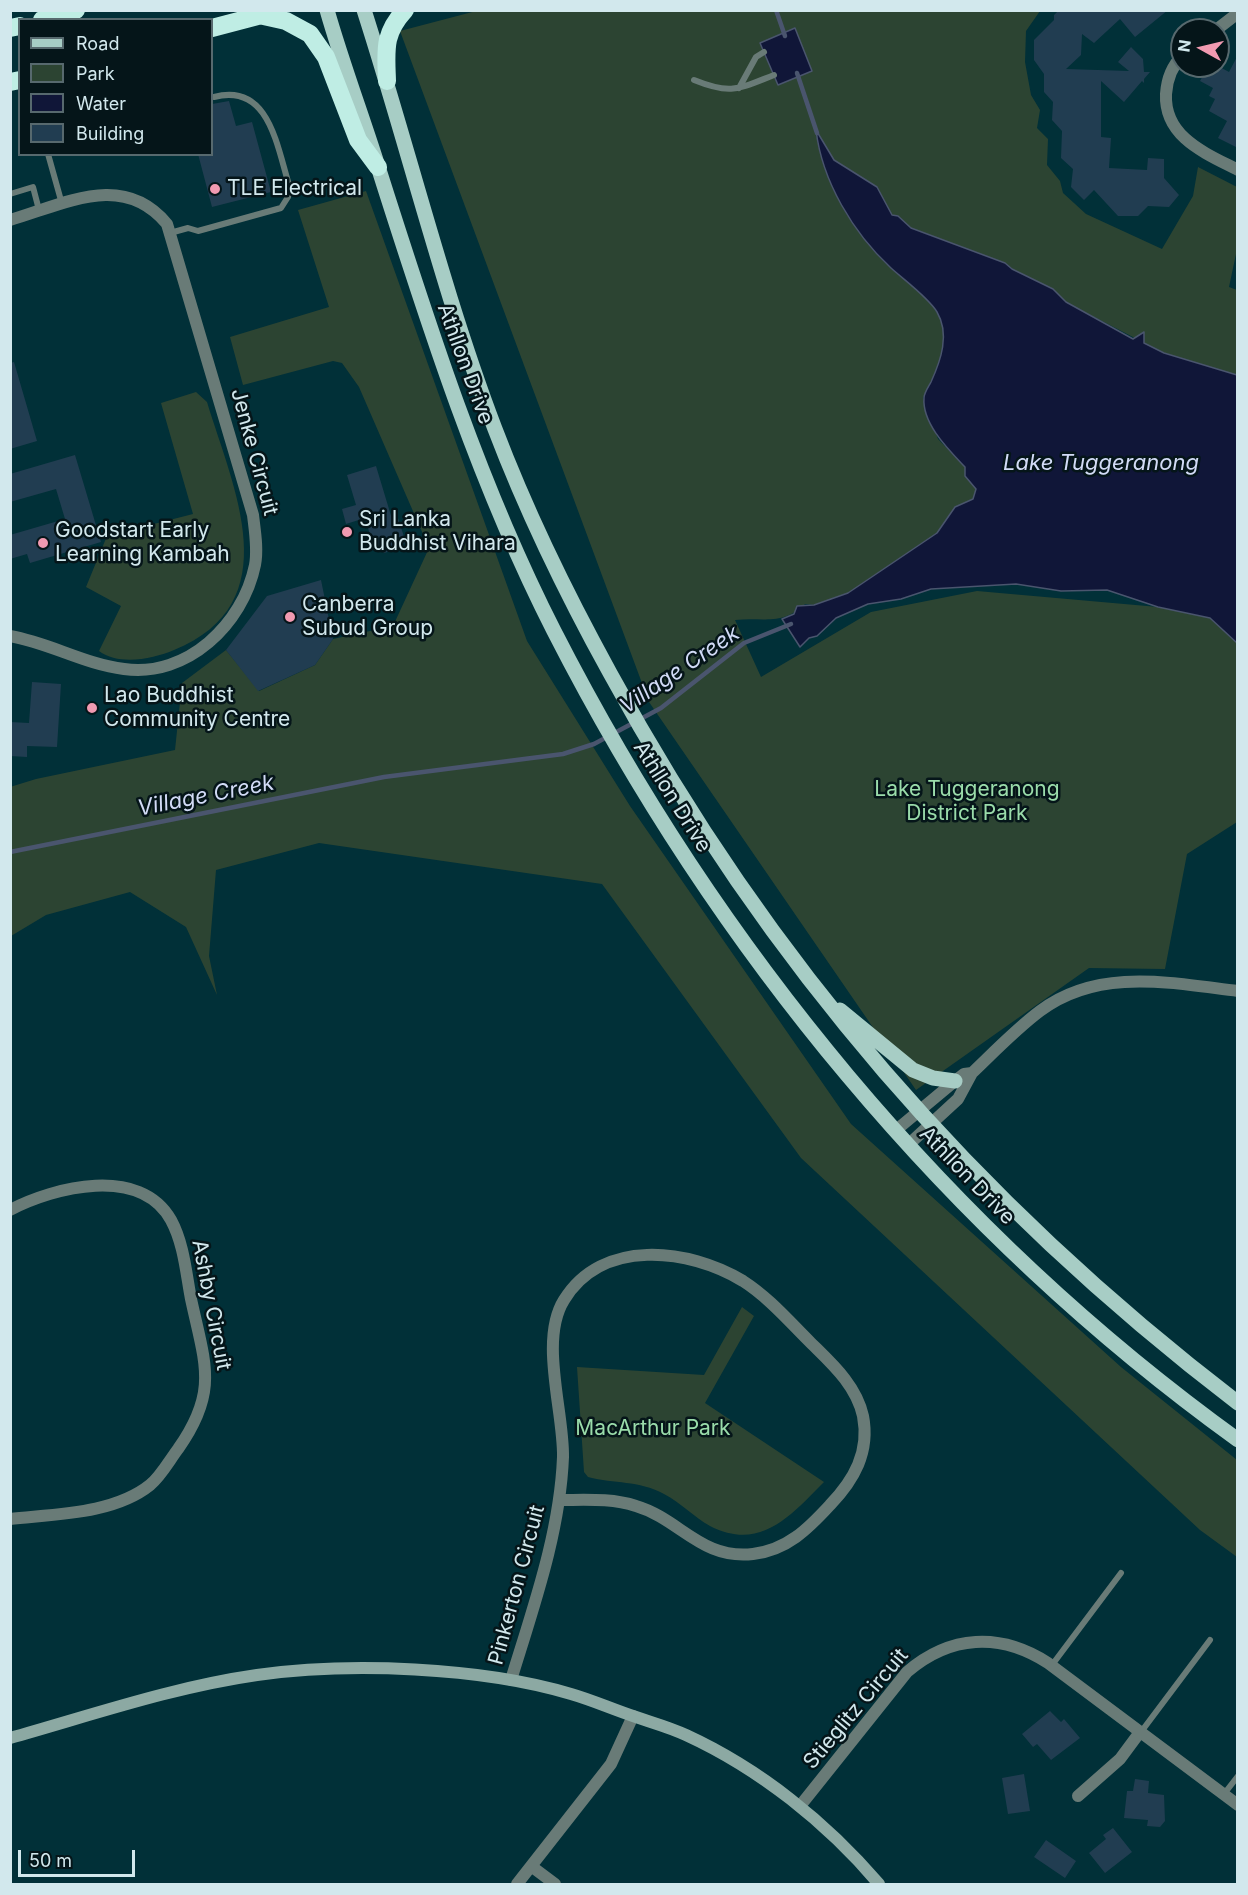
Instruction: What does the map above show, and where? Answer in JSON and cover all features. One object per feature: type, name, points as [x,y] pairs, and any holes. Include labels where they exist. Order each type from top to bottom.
[{"type":"highway","points":[[49,18],[76,10]]},
{"type":"highway","points":[[387,81],[386,45],[392,24],[405,10]]},
{"type":"highway","points":[[213,28],[267,13],[310,34],[326,57],[358,140],[378,166]]},
{"type":"main road","name":"Athllon Drive","points":[[327,10],[430,331],[467,433],[508,533],[552,628],[601,719],[625,762],[701,883],[764,971],[832,1059],[908,1145],[1020,1259],[1107,1337],[1238,1440]]},
{"type":"main road","name":"Athllon Drive","points":[[364,10],[387,81],[425,217],[496,431],[582,622],[651,747],[742,890],[820,996],[918,1112],[1053,1250],[1174,1354],[1238,1403]]},
{"type":"main road","points":[[820,996],[871,1034],[898,1060],[913,1070],[933,1078],[955,1081]]},
{"type":"street","points":[[1170,75],[1167,83],[1167,111],[1173,125],[1196,148],[1238,170]]},
{"type":"street","name":"Jenke Circuit","points":[[10,220],[93,196],[112,194],[131,197],[156,210],[167,224],[253,515],[255,563],[249,588],[239,609],[221,632],[201,648],[160,666],[126,670],[95,664],[34,640],[10,636]]},
{"type":"street","points":[[908,1145],[958,1099],[972,1073],[1041,1010],[1067,995],[1097,984],[1149,981],[1238,991]]},
{"type":"street","points":[[895,1131],[964,1074],[972,1073]]},
{"type":"street","name":"Ashby Circuit","points":[[10,1210],[58,1190],[117,1186],[141,1193],[164,1211],[178,1235],[204,1363],[206,1387],[201,1411],[190,1433],[149,1485],[129,1498],[106,1505],[10,1519]]},
{"type":"street","name":"Pinkerton Circuit","points":[[512,1680],[560,1500],[563,1455],[554,1348],[555,1325],[562,1302],[576,1283],[604,1262],[632,1255],[672,1256],[716,1268],[743,1281],[766,1298],[839,1371],[854,1392],[862,1414],[865,1437],[861,1460],[847,1488],[800,1536],[782,1547],[760,1553],[726,1554],[708,1548],[657,1515],[637,1506],[615,1501],[560,1500]]},
{"type":"street","name":"Stieglitz Circuit","points":[[800,1806],[907,1672],[925,1657],[948,1646],[987,1642],[1013,1646],[1052,1665],[1238,1805]]},
{"type":"street","points":[[10,1738],[159,1694],[258,1675],[352,1668],[512,1680],[570,1694],[686,1735],[745,1768],[800,1806],[879,1884]]},
{"type":"street","points":[[517,1884],[611,1764],[633,1716]]},
{"type":"street","points":[[1077,1796],[1120,1759],[1140,1732]]},
{"type":"street","points":[[531,1866],[555,1884]]},
{"type":"lane","points":[[739,89],[756,57],[764,52]]},
{"type":"lane","points":[[694,80],[718,90],[739,89],[774,75]]},
{"type":"lane","points":[[170,233],[188,228],[198,231],[281,208],[288,197],[290,188],[270,124],[260,106],[229,93],[214,97]]},
{"type":"lane","points":[[49,156],[62,205]]},
{"type":"lane","points":[[10,194],[33,187],[40,212]]},
{"type":"lane","points":[[1052,1665],[1121,1573]]},
{"type":"lane","points":[[1140,1732],[1210,1640]]},
{"type":"lane","points":[[1223,1795],[1238,1776]]},
{"type":"green space","name":"Lake Tuggeranong District Park","points":[[480,10],[1040,11],[1026,31],[1025,62],[1031,95],[1040,110],[1037,128],[1048,139],[1047,165],[1060,181],[1063,193],[1086,214],[1162,249],[1193,196],[1198,167],[1237,187],[1236,254],[1229,287],[1237,290],[1237,375],[1164,353],[1065,302],[1058,295],[1005,263],[911,228],[898,216],[892,215],[877,187],[834,160],[816,132],[824,167],[849,217],[883,260],[929,302],[942,322],[943,350],[938,367],[923,398],[938,439],[965,467],[965,476],[976,489],[973,499],[955,507],[937,533],[848,593],[814,605],[805,604],[797,611],[780,618],[735,620],[761,677],[871,612],[977,591],[1158,607],[1210,618],[1237,643],[1237,822],[1187,854],[1165,969],[1089,968],[916,1090],[649,702],[400,31]]},
{"type":"green space","points":[[366,191],[527,641],[630,806],[851,1124],[1121,1367],[1237,1460],[1237,1557],[1200,1530],[801,1158],[602,884],[319,843],[216,870],[209,956],[217,995],[186,927],[130,892],[46,915],[11,936],[10,787],[36,779],[175,750],[182,683],[226,650],[259,691],[315,665],[333,639],[393,626],[429,548],[359,387],[342,363],[333,361],[243,385],[230,337],[329,307],[298,210]]},
{"type":"green space","points":[[196,392],[207,402],[239,506],[244,541],[242,574],[232,604],[210,629],[174,650],[136,660],[107,656],[99,651],[121,606],[86,587],[107,536],[193,514],[161,403]]},
{"type":"green space","name":"MacArthur Park","points":[[742,1307],[754,1316],[705,1403],[824,1482],[787,1517],[774,1526],[745,1535],[728,1533],[710,1526],[670,1498],[645,1486],[588,1477],[584,1472],[577,1367],[704,1375]]},
{"type":"water","points":[[795,28],[812,71],[778,85],[760,43]]},
{"type":"water","name":"Lake Tuggeranong","points":[[816,130],[834,160],[877,187],[892,215],[898,216],[911,228],[1005,263],[1012,269],[1053,289],[1066,302],[1133,339],[1144,332],[1144,343],[1164,353],[1237,375],[1237,643],[1210,618],[1158,607],[1107,590],[1061,591],[1016,584],[931,589],[901,599],[868,604],[836,618],[817,636],[809,638],[800,647],[782,619],[794,614],[797,606],[814,605],[848,593],[937,533],[955,507],[973,499],[976,489],[965,476],[965,467],[944,445],[932,427],[925,408],[925,394],[943,347],[941,320],[928,301],[877,254],[852,222],[832,187],[819,149]]},
{"type":"building","points":[[1059,10],[1168,10],[1135,37],[1120,19],[1094,43],[1082,34],[1081,55],[1066,69],[1129,71],[1118,62],[1131,47],[1143,59],[1144,72],[1150,72],[1144,79],[1144,83],[1142,81],[1124,102],[1101,81],[1101,137],[1111,138],[1109,168],[1147,170],[1148,158],[1164,159],[1164,178],[1179,195],[1169,207],[1148,206],[1138,216],[1118,216],[1094,190],[1084,200],[1071,187],[1073,169],[1061,158],[1062,131],[1052,120],[1053,102],[1044,92],[1044,74],[1034,60],[1034,40],[1054,20],[1054,15]]},
{"type":"building","points":[[1238,55],[1238,148],[1218,138],[1227,121],[1209,111],[1215,99],[1209,96],[1213,88],[1200,81],[1202,78],[1230,78],[1230,70]]},
{"type":"building","points":[[229,101],[236,126],[252,122],[271,192],[212,207],[199,156],[213,156],[213,104]]},
{"type":"building","points":[[14,362],[37,441],[10,449],[10,363]]},
{"type":"building","points":[[75,455],[101,542],[30,563],[27,554],[10,559],[10,535],[65,519],[56,489],[10,502],[10,474]]},
{"type":"building","points":[[376,466],[392,519],[398,518],[406,543],[403,544],[404,547],[384,553],[378,546],[374,548],[365,518],[346,524],[342,509],[356,505],[347,475]]},
{"type":"building","name":"Canberra Subud Group","points":[[321,580],[333,639],[315,665],[258,691],[226,650],[267,596]]},
{"type":"building","points":[[32,682],[61,684],[57,747],[27,746],[27,757],[10,756],[10,722],[29,723]]},
{"type":"building","points":[[1050,1711],[1061,1722],[1064,1719],[1080,1738],[1051,1760],[1037,1744],[1033,1747],[1022,1734]]},
{"type":"building","points":[[1024,1774],[1030,1811],[1008,1814],[1002,1778]]},
{"type":"building","points":[[1135,1779],[1149,1781],[1148,1793],[1164,1795],[1165,1821],[1160,1827],[1147,1826],[1148,1820],[1124,1818],[1127,1791],[1133,1791]]},
{"type":"building","points":[[1113,1828],[1132,1852],[1105,1873],[1089,1853],[1106,1839],[1103,1835]]},
{"type":"building","points":[[1046,1840],[1076,1861],[1065,1878],[1034,1857]]},
{"type":"waterway","points":[[776,10],[785,36]]},
{"type":"waterway","points":[[797,73],[817,133]]},
{"type":"waterway","name":"Village Creek","points":[[10,852],[384,777],[563,754],[594,744],[661,708],[744,643],[791,624]]},
{"type":"place","name":"TLE Electrical","points":[[215,189]]},
{"type":"place","name":"Sri Lanka Buddhist Vihara","points":[[347,532]]},
{"type":"place","name":"Goodstart Early Learning Kambah","points":[[43,543]]},
{"type":"place","name":"Canberra Subud Group","points":[[290,617]]},
{"type":"place","name":"Lao Buddhist Community Centre","points":[[92,708]]}]
